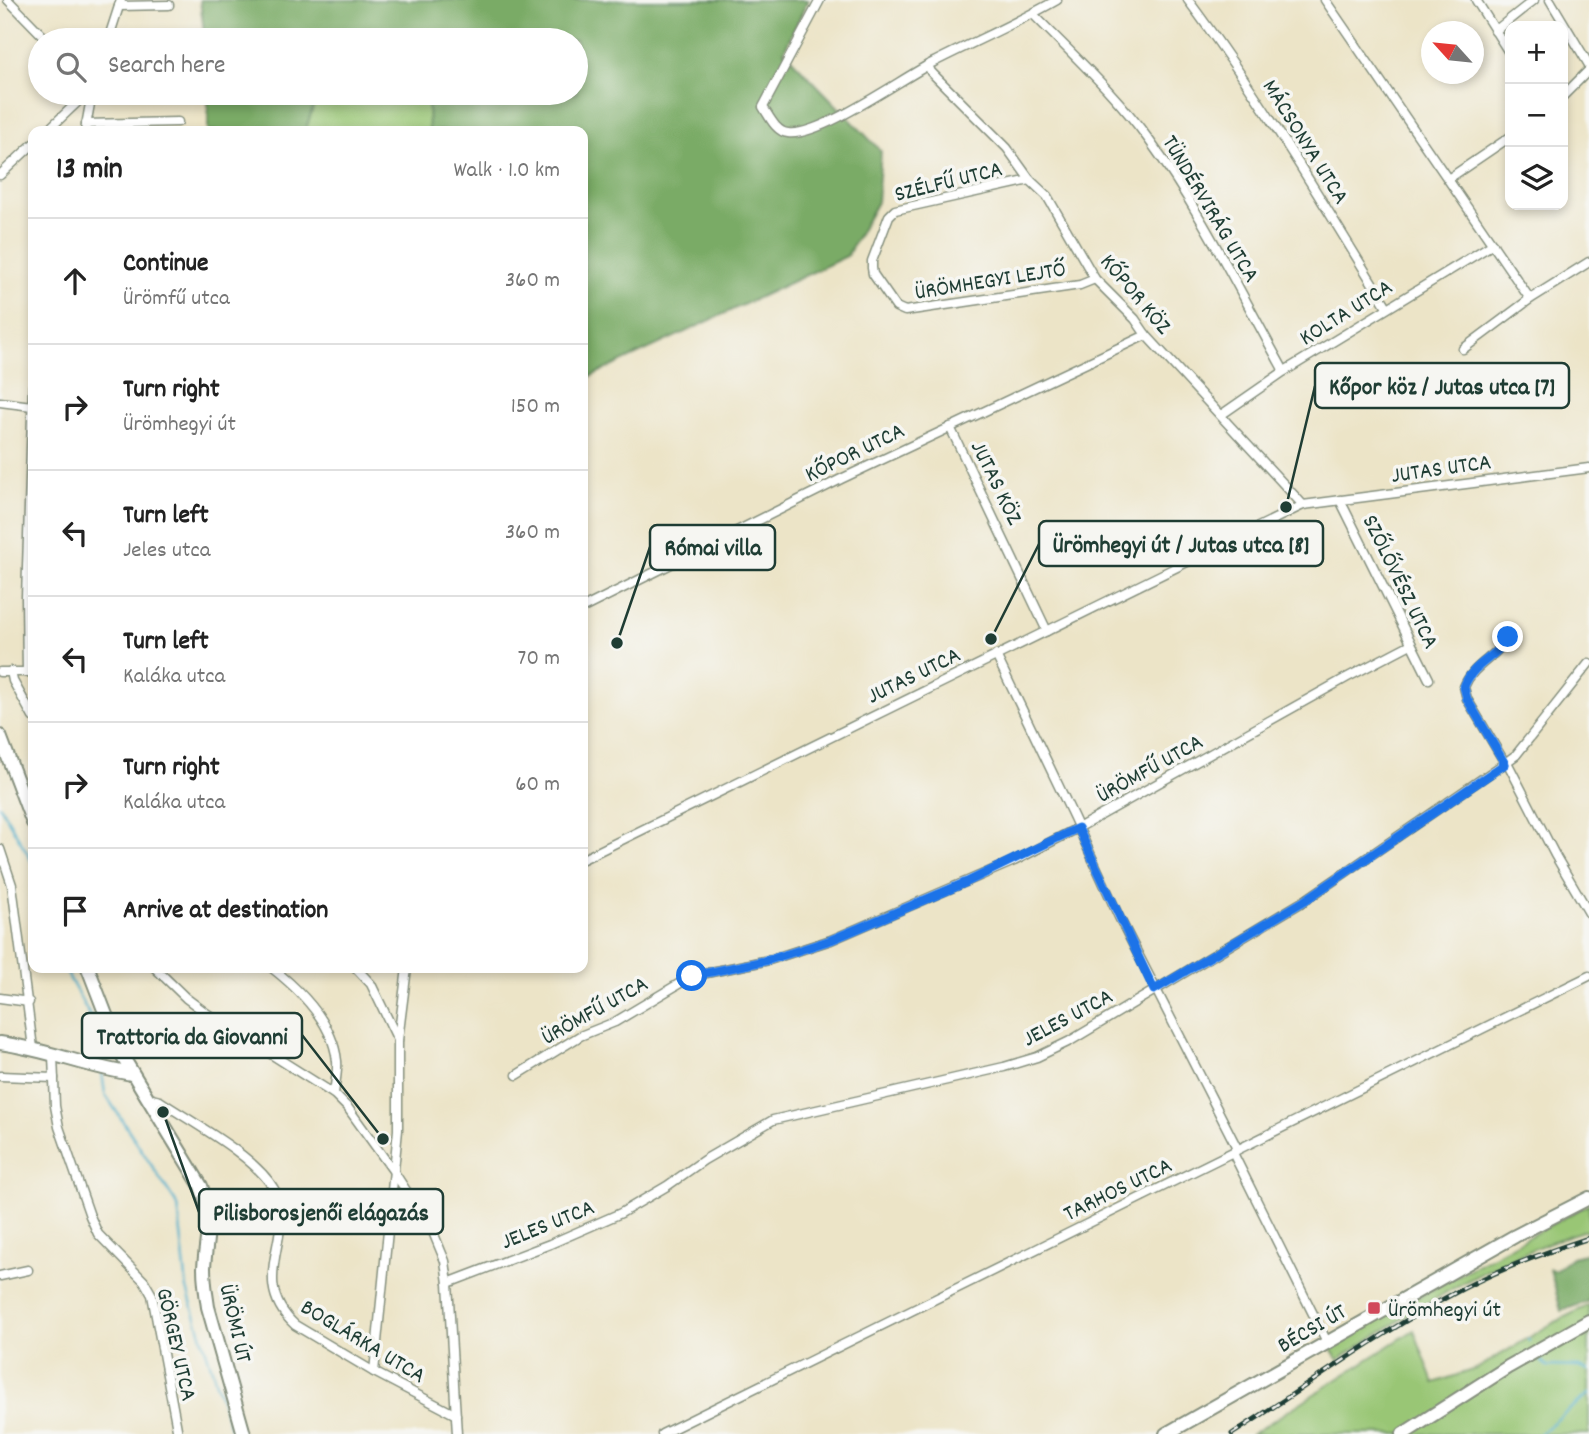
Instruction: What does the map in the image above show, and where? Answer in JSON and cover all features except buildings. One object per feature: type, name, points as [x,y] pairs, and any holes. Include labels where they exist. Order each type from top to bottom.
[{"type":"main road","points":[[0,736],[28,810]]},
{"type":"main road","name":"ÜRÖMI ÚT","points":[[90,973],[121,1054],[201,1186],[207,1202],[210,1219],[204,1269],[208,1307],[244,1434]]},
{"type":"main road","points":[[0,1043],[33,1048],[96,1067],[132,1074]]},
{"type":"main road","name":"BÉCSI ÚT","points":[[1166,1434],[1537,1224],[1589,1198]]},
{"type":"main road","points":[[1403,1434],[1508,1367],[1589,1321]]},
{"type":"street","points":[[0,6],[7,0],[35,28]]},
{"type":"street","points":[[820,0],[763,107],[780,130],[790,134],[799,133],[854,111],[875,95],[928,65],[1057,0]]},
{"type":"street","name":"MÁCSONYA UTCA","points":[[1188,0],[1256,95],[1387,307]]},
{"type":"street","points":[[1325,0],[1530,299]]},
{"type":"street","points":[[1476,0],[1505,46]]},
{"type":"street","points":[[1495,31],[1534,0]]},
{"type":"street","points":[[1550,0],[1589,68],[1568,91]]},
{"type":"street","points":[[112,28],[120,3],[169,5]]},
{"type":"street","name":"TÜNDÉRVIRÁG UTCA","points":[[1033,14],[1148,138],[1178,182],[1284,371]]},
{"type":"street","name":"KŐPOR KÖZ","points":[[928,65],[931,72],[1007,148],[1030,180],[1047,196],[1095,279],[1135,319],[1146,335],[1303,505]]},
{"type":"street","points":[[53,126],[76,105]]},
{"type":"street","points":[[85,126],[88,105]]},
{"type":"street","points":[[104,126],[178,122]]},
{"type":"street","points":[[1448,179],[1505,139]]},
{"type":"street","points":[[0,175],[28,149]]},
{"type":"street","name":"SZÉLFŰ UTCA","points":[[872,268],[872,261],[889,216],[895,210],[1030,180]]},
{"type":"street","name":"KOLTA UTCA","points":[[1220,415],[1284,371],[1493,244]]},
{"type":"street","points":[[1463,349],[1530,299],[1589,262]]},
{"type":"street","name":"ÜRÖMHEGYI LEJTŐ","points":[[872,268],[873,274],[896,307],[905,311],[1080,285],[1095,279]]},
{"type":"street","name":"KŐPOR UTCA","points":[[588,606],[950,427],[1146,335]]},
{"type":"street","points":[[0,402],[28,406]]},
{"type":"street","name":"JUTAS KÖZ","points":[[950,427],[1047,631]]},
{"type":"street","name":"JUTAS UTCA","points":[[588,857],[1303,505],[1589,468]]},
{"type":"street","name":"SZŐLŐVÉSZ UTCA","points":[[1340,500],[1429,679]]},
{"type":"street","points":[[1508,637],[1498,651],[1472,671],[1464,687],[1467,699],[1506,763],[1589,913]]},
{"type":"street","name":"ÜRÖMFŰ UTCA","points":[[517,1075],[580,1036],[615,1022],[692,976],[769,960],[831,940],[967,882],[1078,828],[1411,644]]},
{"type":"street","points":[[996,655],[1154,990],[1236,1146],[1234,1155],[1327,1342]]},
{"type":"street","name":"JELES UTCA","points":[[448,1283],[550,1244],[621,1213],[773,1120],[1037,1057],[1070,1041],[1304,901],[1506,763],[1516,755],[1589,663]]},
{"type":"street","points":[[11,671],[13,681],[28,708]]},
{"type":"street","points":[[0,672],[28,672]]},
{"type":"street","points":[[0,849],[12,885],[33,1048]]},
{"type":"street","points":[[0,883],[12,885]]},
{"type":"street","points":[[160,973],[206,1013],[334,1094],[360,1123],[394,1171],[433,1232],[445,1261],[457,1434]]},
{"type":"street","points":[[278,973],[302,993],[324,1025],[337,1060],[334,1094]]},
{"type":"street","points":[[361,973],[371,984],[398,1040]]},
{"type":"street","points":[[374,1373],[398,1130],[398,1040],[406,973]]},
{"type":"street","name":"TARHOS UTCA","points":[[662,1434],[1589,975]]},
{"type":"street","points":[[0,998],[29,1002]]},
{"type":"street","name":"GÖRGEY UTCA","points":[[53,1055],[59,1127],[90,1216],[98,1234],[145,1282],[152,1295],[178,1434]]},
{"type":"street","points":[[0,1076],[54,1078]]},
{"type":"street","name":"BOGLÁRKA UTCA","points":[[147,1098],[160,1101],[235,1151],[265,1175],[276,1192],[280,1212],[273,1269],[276,1301],[295,1325],[374,1373],[456,1415]]},
{"type":"street","points":[[0,1276],[28,1270]]},
{"type":"green space","points":[[200,0],[808,0],[784,51],[881,151],[877,202],[847,256],[588,378],[588,126],[429,126],[428,105],[588,105],[588,28],[204,28]]},
{"type":"green space","points":[[208,105],[314,105],[307,126],[208,126]]},
{"type":"green space","points":[[314,105],[428,105],[429,126],[307,126]]},
{"type":"green space","points":[[1589,1204],[1589,1229],[1522,1254],[1459,1285],[1338,1360],[1331,1349],[1396,1309]]},
{"type":"green space","points":[[1589,1253],[1589,1301],[1561,1311],[1550,1269],[1555,1271],[1572,1257]]},
{"type":"green space","points":[[1589,1305],[1589,1434],[1252,1434],[1414,1330],[1434,1383],[1478,1368]]},
{"type":"waterway","points":[[0,806],[28,854]]},
{"type":"waterway","points":[[67,973],[102,1038],[103,1063]]},
{"type":"waterway","points":[[102,1073],[105,1094],[178,1206],[187,1289],[232,1434]]},
{"type":"waterway","points":[[1540,1360],[1547,1366],[1580,1367],[1589,1371]]},
{"type":"waterway","points":[[1539,1434],[1589,1394]]},
{"type":"railway","points":[[1232,1434],[1434,1304],[1479,1280],[1541,1254],[1589,1238]]},
{"type":"place","name":"Kőpor köz / Jutas utca [7]","points":[[1286,507]]},
{"type":"place","name":"Ürömhegyi út / Jutas utca [8]","points":[[991,639]]},
{"type":"place","name":"Római villa","points":[[617,643]]},
{"type":"place","name":"Pilisborosjenői elágazás","points":[[163,1112]]},
{"type":"place","name":"Trattoria da Giovanni","points":[[383,1139]]},
{"type":"place","name":"Ürömhegyi út","points":[[1374,1308]]},
{"type":"route","points":[[692,976],[769,960],[831,940],[1014,861],[1078,828],[1154,990],[1304,901],[1505,764],[1467,699],[1464,687],[1472,671],[1498,651],[1508,637]]}]
